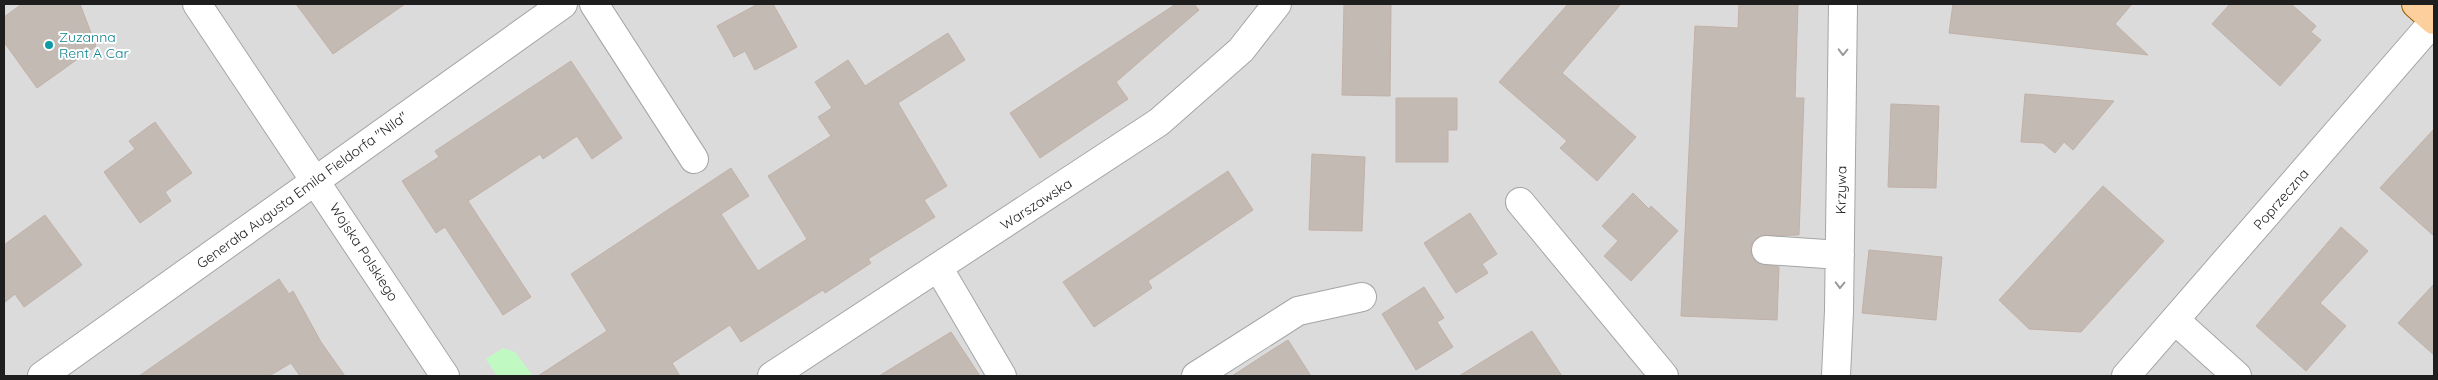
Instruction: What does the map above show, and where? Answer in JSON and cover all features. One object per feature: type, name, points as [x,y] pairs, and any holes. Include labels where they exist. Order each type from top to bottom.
[{"type":"main road","points":[[2416,4],[2434,21]]},
{"type":"street","name":"Wojska Polskiego","points":[[197,4],[316,179],[445,376]]},
{"type":"street","name":"Generała Augusta Emila Fieldorfa \"Nila\"","points":[[42,376],[563,4]]},
{"type":"street","points":[[594,4],[694,159]]},
{"type":"street","name":"Warszawska","points":[[772,376],[1159,122],[1241,50],[1277,4]]},
{"type":"street","name":"Krzywa","points":[[1836,376],[1840,255],[1843,4]]},
{"type":"street","name":"Poprzeczna","points":[[2126,376],[2176,321],[2434,21]]},
{"type":"street","points":[[1520,202],[1664,376]]},
{"type":"street","points":[[1766,250],[1840,255]]},
{"type":"street","points":[[938,267],[1002,376]]},
{"type":"street","points":[[1196,376],[1298,311],[1362,297]]},
{"type":"street","points":[[2176,321],[2237,376]]},
{"type":"shaded area","points":[[4,4],[2434,4],[2434,376],[4,376]]},
{"type":"green space","points":[[503,348],[515,352],[533,376],[497,376],[486,359]]},
{"type":"building","name":"Zuzanna Rent A Car","points":[[22,4],[80,4],[96,46],[37,88],[4,42],[4,17]]},
{"type":"building","points":[[296,4],[405,4],[333,54]]},
{"type":"building","points":[[758,4],[773,4],[797,47],[755,70],[745,51],[734,57],[717,26]]},
{"type":"building","points":[[1176,4],[1194,4],[1199,10],[1116,82],[1128,99],[1040,158],[1010,113]]},
{"type":"building","points":[[1344,4],[1391,4],[1390,96],[1342,95]]},
{"type":"building","points":[[1568,4],[1621,4],[1562,73],[1636,137],[1597,181],[1560,148],[1567,141],[1499,82]]},
{"type":"building","points":[[1739,4],[1798,4],[1795,98],[1804,98],[1799,235],[1760,236],[1753,241],[1750,249],[1752,257],[1758,263],[1779,267],[1777,320],[1681,316],[1695,26],[1738,28]]},
{"type":"building","points":[[1953,4],[2132,4],[2115,24],[2148,55],[1949,33]]},
{"type":"building","points":[[2230,4],[2291,4],[2316,26],[2311,32],[2321,40],[2280,86],[2212,24]]},
{"type":"building","points":[[948,33],[965,60],[898,103],[947,186],[924,200],[935,217],[868,259],[871,263],[825,293],[823,290],[741,342],[730,325],[672,363],[680,376],[538,376],[607,331],[571,274],[731,168],[749,196],[721,214],[758,271],[807,239],[768,176],[831,136],[818,117],[832,108],[815,82],[848,60],[865,86]]},
{"type":"building","points":[[571,61],[622,138],[592,159],[577,136],[543,159],[540,154],[468,201],[531,297],[503,315],[445,227],[436,233],[402,181],[439,157],[435,151]]},
{"type":"building","points":[[2025,94],[2114,101],[2073,150],[2064,142],[2055,153],[2043,143],[2021,142]]},
{"type":"building","points":[[1396,98],[1457,98],[1457,130],[1448,130],[1448,162],[1396,162]]},
{"type":"building","points":[[1891,104],[1939,106],[1936,188],[1888,187]]},
{"type":"building","points":[[155,122],[192,173],[165,192],[171,201],[140,223],[104,172],[135,149],[129,141]]},
{"type":"building","points":[[2434,129],[2434,236],[2380,188]]},
{"type":"building","points":[[1312,154],[1365,157],[1362,231],[1309,230]]},
{"type":"building","points":[[1228,171],[1253,210],[1148,281],[1152,288],[1094,327],[1063,282]]},
{"type":"building","points":[[2103,186],[2164,241],[2081,332],[2029,329],[1999,300]]},
{"type":"building","points":[[1633,193],[1649,209],[1651,206],[1678,231],[1631,281],[1604,256],[1618,241],[1602,226]]},
{"type":"building","points":[[1470,213],[1497,254],[1482,264],[1488,273],[1456,293],[1424,243]]},
{"type":"building","points":[[45,215],[82,265],[24,307],[15,294],[4,303],[4,245]]},
{"type":"building","points":[[2341,227],[2368,251],[2320,303],[2346,326],[2306,371],[2256,326]]},
{"type":"building","points":[[1869,250],[1942,257],[1936,320],[1862,313]]},
{"type":"building","points":[[279,279],[289,294],[293,291],[321,342],[345,376],[300,376],[291,363],[269,376],[139,376]]},
{"type":"building","points":[[2434,284],[2434,355],[2398,323]]},
{"type":"building","points":[[1424,287],[1444,318],[1437,322],[1453,347],[1416,370],[1382,314]]},
{"type":"building","points":[[1532,331],[1562,376],[1459,376],[1498,352]]},
{"type":"building","points":[[951,332],[980,376],[879,376]]},
{"type":"building","points":[[1288,340],[1311,376],[1232,376],[1272,350]]},
{"type":"place","name":"Zuzanna Rent A Car","points":[[49,45]]}]
